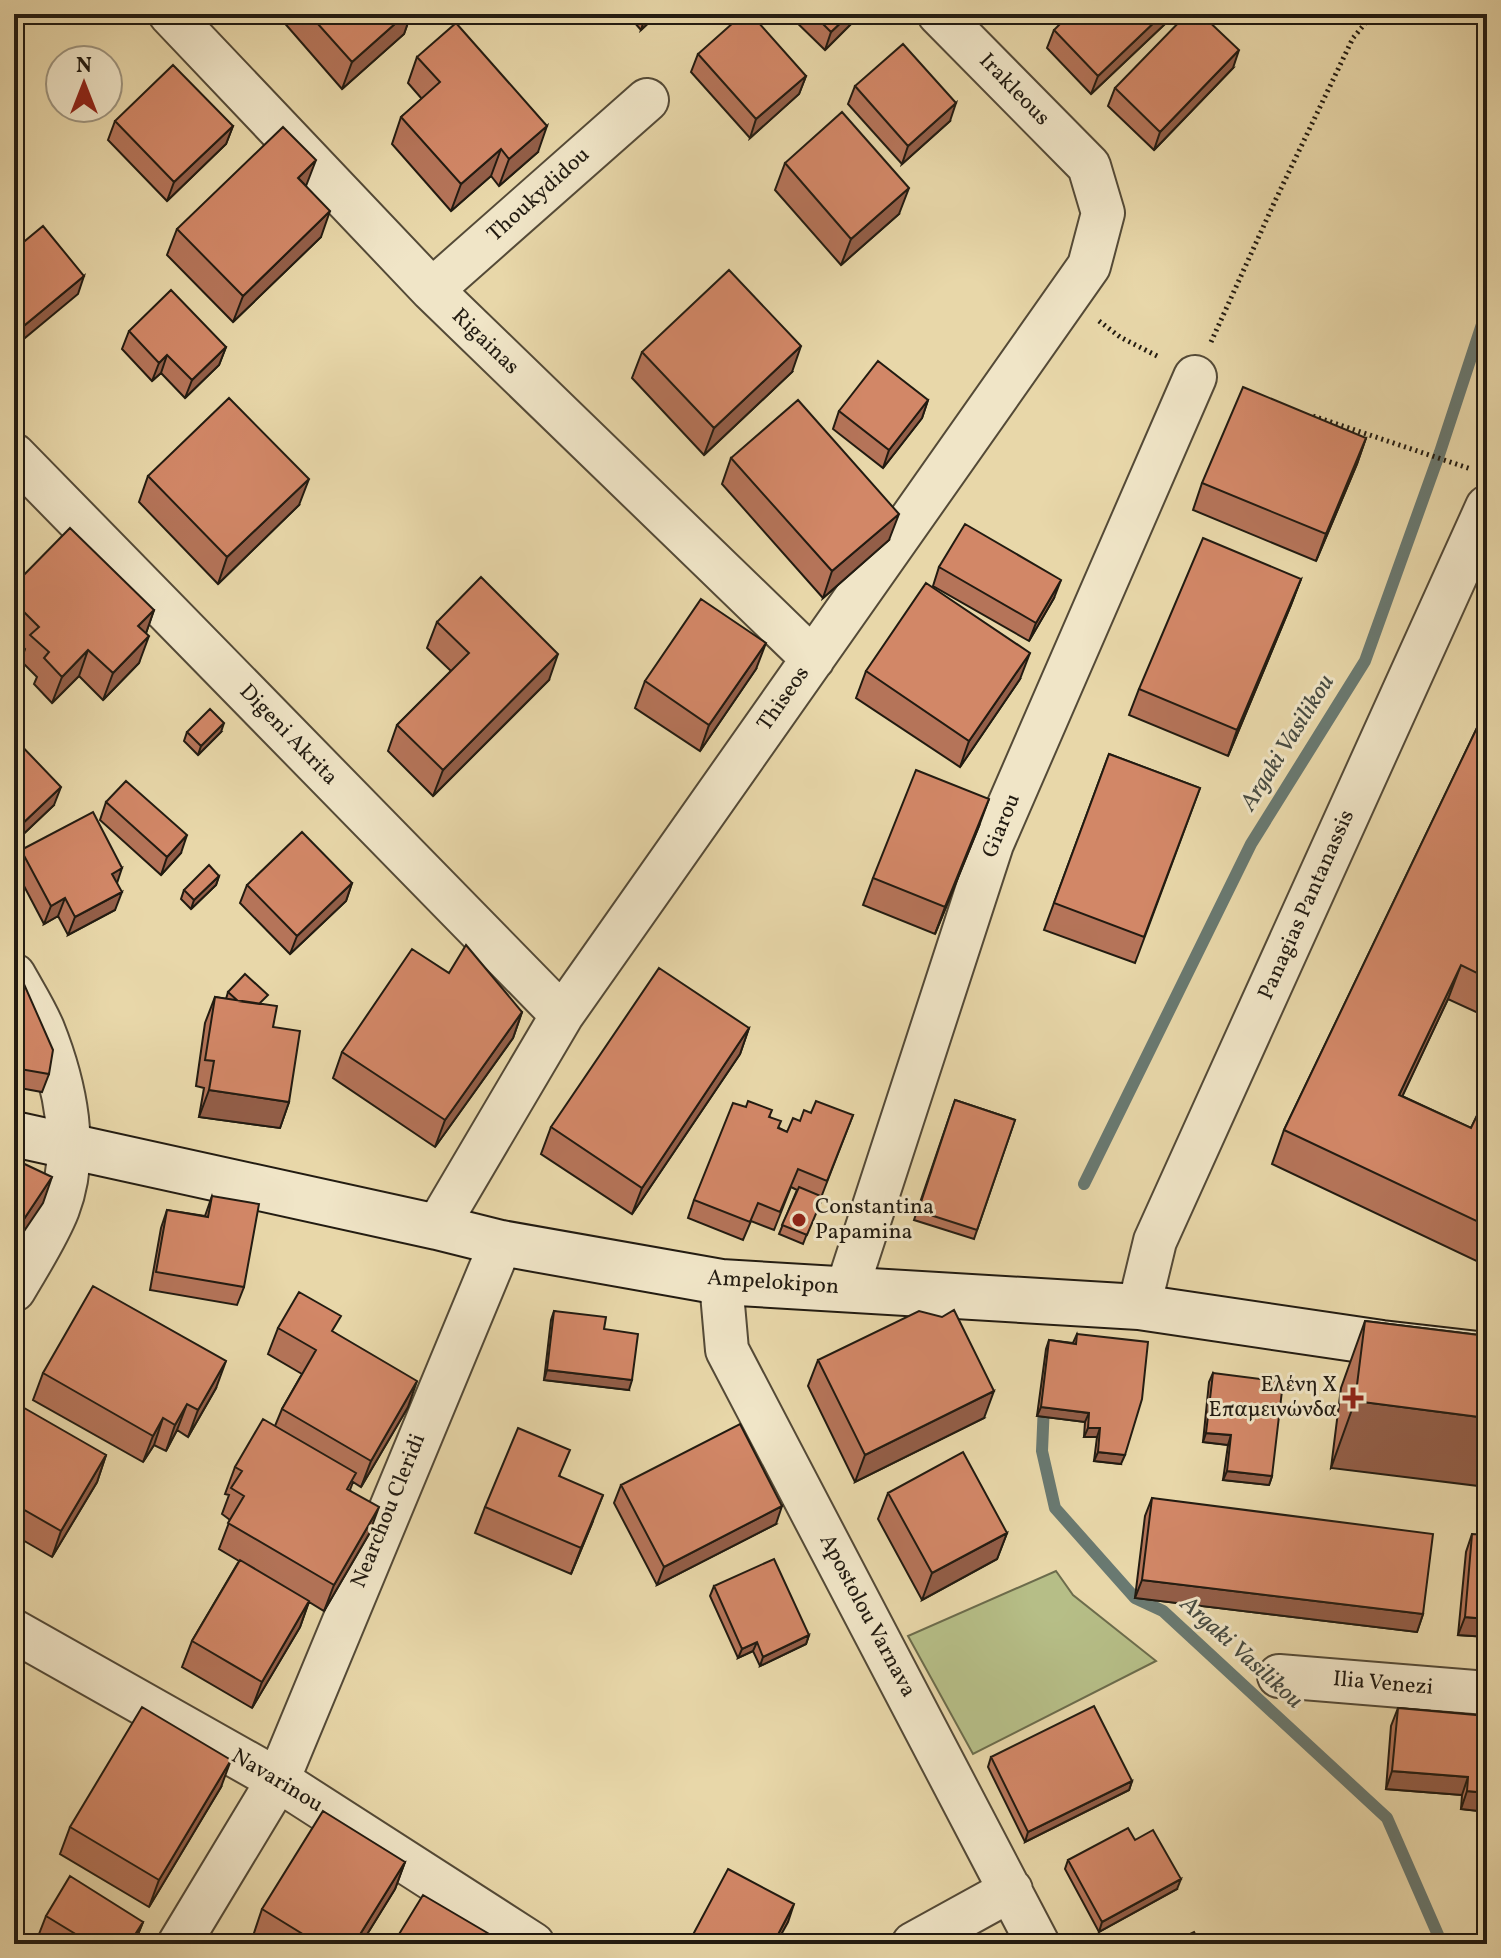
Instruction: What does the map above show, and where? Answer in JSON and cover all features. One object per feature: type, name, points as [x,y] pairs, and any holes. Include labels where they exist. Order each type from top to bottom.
[{"type":"street","name":"Irakleous","points":[[939,14],[1089,166]]},
{"type":"street","name":"Rigainas","points":[[193,21],[432,290],[813,659]]},
{"type":"street","name":"Thoukydidou","points":[[432,290],[647,100]]},
{"type":"street","name":"Thiseos","points":[[437,1227],[562,1015],[1089,266],[1103,213],[1089,166]]},
{"type":"street","name":"Giarou","points":[[847,1289],[992,844],[1195,377]]},
{"type":"street","name":"Digeni Akrita","points":[[14,455],[562,1015]]},
{"type":"street","name":"Panagias Pantanassis","points":[[1139,1307],[1155,1241],[1480,488]]},
{"type":"street","points":[[14,975],[50,1049],[63,1099],[69,1145],[66,1182],[58,1209],[14,1290]]},
{"type":"street","name":"Ampelokipon","points":[[14,1134],[501,1243],[721,1282],[1139,1307],[1382,1343],[1487,1355]]},
{"type":"street","name":"Nearchou Cleridi","points":[[179,1944],[278,1780],[501,1243]]},
{"type":"street","name":"Apostolou Varnava","points":[[721,1282],[727,1350],[1038,1944]]},
{"type":"street","name":"Navarinou","points":[[14,1631],[278,1780],[533,1944]]},
{"type":"street","name":"Ilia Venezi","points":[[1279,1676],[1487,1693]]},
{"type":"street","points":[[913,1944],[1011,1890]]},
{"type":"path","points":[[1067,297],[1120,337],[1195,377],[1353,38],[1373,14]]},
{"type":"path","points":[[1312,416],[1480,488]]},
{"type":"green space","points":[[1056,1571],[1073,1595],[1156,1661],[973,1754],[908,1636]]},
{"type":"building","points":[[309,14],[406,14],[352,62]]},
{"type":"building","points":[[743,14],[751,14],[806,76],[756,119],[698,54]]},
{"type":"building","points":[[813,14],[850,14],[831,32]]},
{"type":"building","points":[[1070,14],[1163,14],[1098,76],[1054,30]]},
{"type":"building","points":[[1187,14],[1201,14],[1239,50],[1160,132],[1115,88]]},
{"type":"building","points":[[456,23],[547,126],[509,159],[501,149],[461,184],[401,117],[440,82],[417,57]]},
{"type":"building","points":[[903,44],[956,103],[908,146],[855,86]]},
{"type":"building","points":[[173,65],[233,126],[174,182],[118,124],[124,124],[124,112]]},
{"type":"building","points":[[842,112],[909,188],[851,239],[785,163]]},
{"type":"building","points":[[283,127],[316,160],[298,178],[330,211],[243,296],[177,229]]},
{"type":"building","points":[[43,226],[84,276],[14,334],[14,250]]},
{"type":"building","points":[[729,270],[801,346],[714,428],[642,352]]},
{"type":"building","points":[[171,290],[226,347],[192,380],[167,355],[159,363],[129,331]]},
{"type":"building","points":[[878,361],[928,400],[889,450],[839,411]]},
{"type":"building","points":[[1243,387],[1366,438],[1326,534],[1202,483]]},
{"type":"building","points":[[229,398],[309,479],[227,557],[148,476]]},
{"type":"building","points":[[798,400],[899,514],[832,571],[731,458]]},
{"type":"building","points":[[965,524],[1061,580],[1036,623],[939,567]]},
{"type":"building","points":[[70,528],[154,610],[138,626],[149,636],[113,673],[88,650],[62,677],[44,658],[49,652],[30,635],[39,627],[14,602],[14,585]]},
{"type":"building","points":[[1203,538],[1301,579],[1237,730],[1139,689]]},
{"type":"building","points":[[481,577],[558,654],[443,770],[397,725],[469,653],[437,622]]},
{"type":"building","points":[[926,583],[1030,653],[969,741],[866,671]]},
{"type":"building","points":[[701,599],[766,643],[709,725],[645,681]]},
{"type":"building","points":[[1487,707],[1487,978],[1461,965],[1399,1095],[1471,1128],[1487,1095],[1487,1226],[1284,1130]]},
{"type":"building","points":[[210,709],[224,723],[201,746],[187,732]]},
{"type":"building","points":[[14,738],[61,787],[21,825],[14,818]]},
{"type":"building","points":[[1109,754],[1200,788],[1144,937],[1054,903]]},
{"type":"building","points":[[916,770],[989,799],[945,907],[873,878]]},
{"type":"building","points":[[126,781],[187,835],[167,857],[106,802]]},
{"type":"building","points":[[93,812],[122,868],[112,874],[122,892],[75,917],[65,898],[51,906],[21,850]]},
{"type":"building","points":[[302,832],[352,883],[297,936],[247,885]]},
{"type":"building","points":[[209,865],[219,876],[194,900],[184,890]]},
{"type":"building","points":[[466,945],[522,1012],[445,1120],[342,1052],[412,949],[449,973]]},
{"type":"building","points":[[659,968],[749,1028],[642,1188],[551,1127]]},
{"type":"building","points":[[14,973],[20,975],[53,1050],[49,1074],[14,1068]]},
{"type":"building","points":[[245,974],[268,995],[259,1004],[238,1001],[228,992]]},
{"type":"building","points":[[215,997],[277,1006],[273,1027],[300,1031],[289,1102],[209,1090],[214,1061],[205,1060]]},
{"type":"building","points":[[955,1100],[1015,1120],[977,1230],[918,1211]]},
{"type":"building","points":[[748,1101],[772,1110],[769,1117],[781,1121],[778,1128],[787,1132],[793,1118],[800,1121],[804,1110],[811,1113],[816,1101],[853,1115],[827,1181],[798,1169],[780,1212],[758,1203],[750,1222],[694,1200],[733,1103],[746,1107]]},
{"type":"building","points":[[14,1159],[52,1177],[14,1234]]},
{"type":"building","name":"Constantina Papamina","points":[[799,1187],[823,1197],[807,1235],[782,1225]]},
{"type":"building","points":[[212,1196],[259,1204],[244,1287],[156,1272],[167,1210],[208,1217]]},
{"type":"building","points":[[93,1286],[226,1361],[198,1410],[187,1404],[175,1425],[163,1418],[153,1436],[43,1373]]},
{"type":"building","points":[[299,1292],[341,1316],[332,1331],[417,1381],[371,1461],[282,1409],[316,1350],[278,1328]]},
{"type":"building","points":[[954,1310],[994,1391],[865,1455],[818,1360],[919,1311],[942,1317]]},
{"type":"building","points":[[554,1311],[606,1317],[604,1329],[638,1334],[632,1380],[547,1370]]},
{"type":"building","points":[[1365,1321],[1487,1336],[1487,1418],[1355,1401]]},
{"type":"building","points":[[1077,1334],[1148,1342],[1142,1399],[1125,1455],[1098,1452],[1100,1428],[1088,1428],[1089,1413],[1041,1407],[1049,1340],[1076,1344]]},
{"type":"building","points":[[1213,1373],[1283,1382],[1272,1476],[1227,1471],[1231,1435],[1206,1433]]},
{"type":"building","points":[[19,1405],[106,1455],[61,1531],[14,1504],[14,1414]]},
{"type":"building","points":[[263,1419],[356,1473],[347,1489],[379,1507],[334,1585],[228,1523],[244,1496],[231,1488],[242,1471],[235,1467]]},
{"type":"building","points":[[740,1424],[782,1506],[664,1567],[621,1485]]},
{"type":"building","points":[[518,1428],[570,1450],[559,1476],[603,1495],[581,1548],[485,1507]]},
{"type":"building","points":[[963,1452],[1007,1533],[932,1573],[888,1493]]},
{"type":"building","points":[[1152,1498],[1433,1534],[1423,1614],[1142,1580]]},
{"type":"building","points":[[1472,1534],[1487,1535],[1487,1619],[1465,1617]]},
{"type":"building","points":[[774,1559],[809,1635],[763,1657],[757,1642],[742,1649],[714,1586]]},
{"type":"building","points":[[240,1560],[309,1601],[262,1682],[192,1641]]},
{"type":"building","points":[[1094,1706],[1132,1781],[1028,1832],[991,1757]]},
{"type":"building","points":[[142,1707],[231,1760],[159,1880],[70,1827]]},
{"type":"building","points":[[1398,1708],[1487,1716],[1487,1793],[1467,1791],[1468,1777],[1392,1771]]},
{"type":"building","points":[[323,1811],[405,1862],[354,1944],[319,1944],[262,1909]]},
{"type":"building","points":[[1128,1828],[1135,1840],[1153,1830],[1181,1879],[1102,1922],[1068,1860]]},
{"type":"building","points":[[728,1869],[794,1904],[773,1944],[688,1944]]},
{"type":"building","points":[[70,1876],[143,1922],[129,1944],[92,1944],[46,1916]]},
{"type":"building","points":[[423,1895],[491,1935],[486,1944],[393,1944]]},
{"type":"building","points":[[1194,1932],[1200,1944],[1169,1944]]},
{"type":"waterway","name":"Argaki Vasilikou","points":[[1084,1184],[1251,844],[1365,661],[1440,452],[1487,309]]},
{"type":"waterway","name":"Argaki Vasilikou","points":[[1044,1404],[1042,1451],[1055,1508],[1135,1598],[1163,1611],[1387,1818],[1442,1944]]},
{"type":"place","name":"Constantina Papamina","points":[[799,1220]]},
{"type":"place","name":"Ελένη Χ Επαμεινώνδα","points":[[1353,1398]]}]
